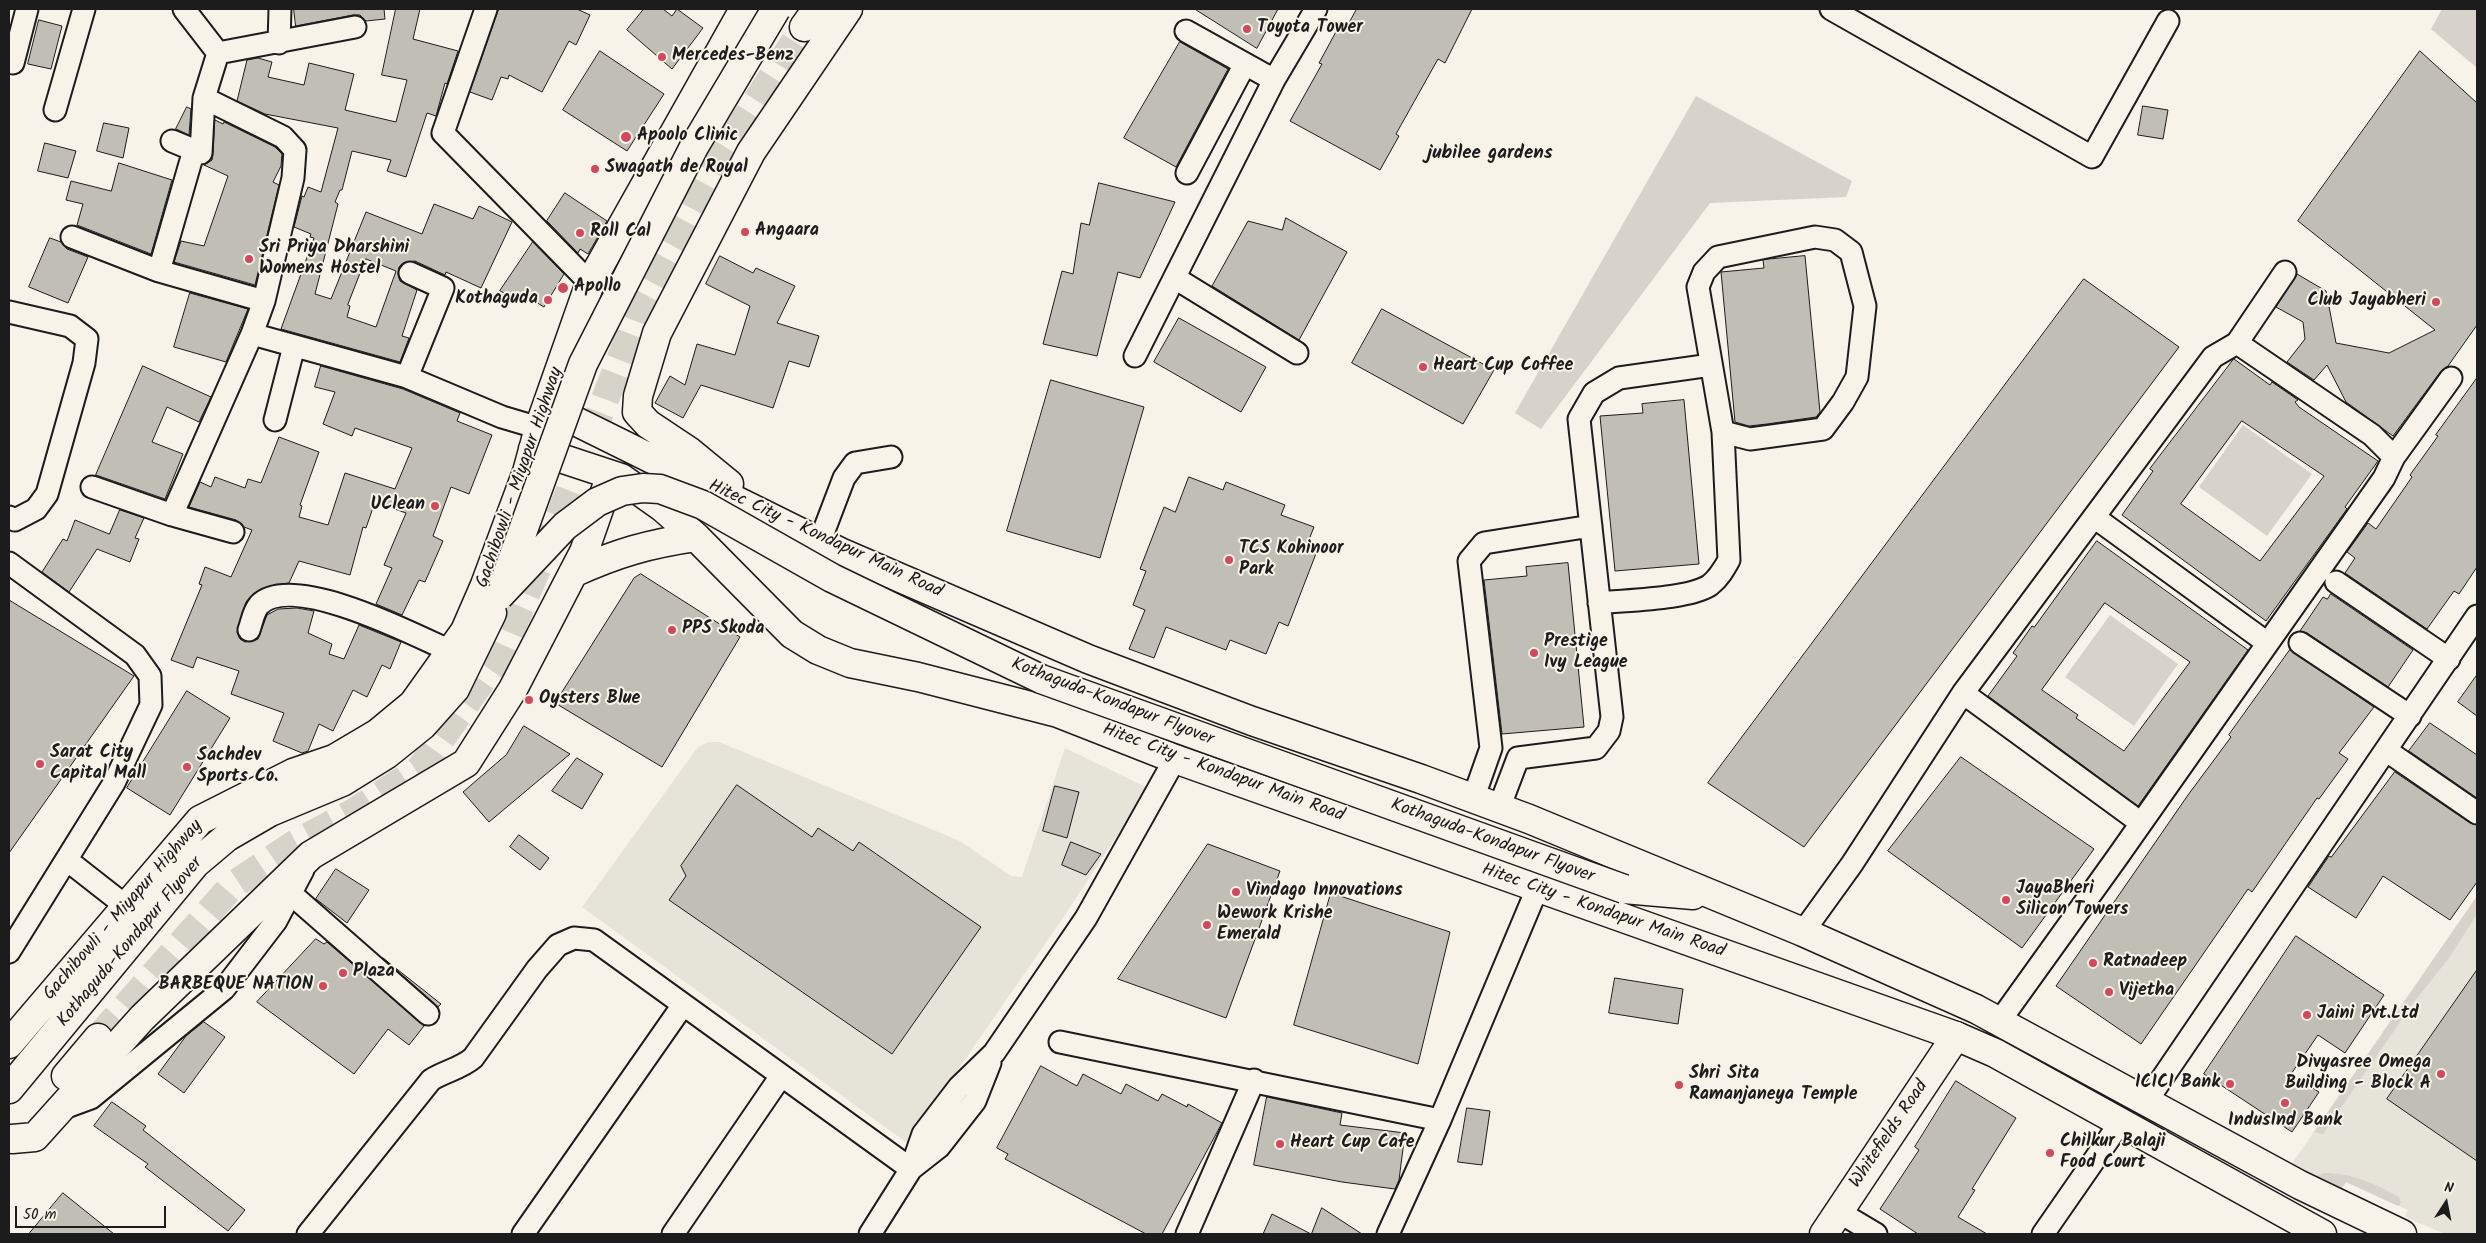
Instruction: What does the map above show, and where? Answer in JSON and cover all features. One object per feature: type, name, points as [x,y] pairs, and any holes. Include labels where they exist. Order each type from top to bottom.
[{"type":"main road","name":"Gachibowli - Miyapur Highway","points":[[9,1044],[200,820],[293,773],[334,759],[378,733],[413,704],[465,630],[485,585],[527,472],[540,428],[590,283],[744,9]]},
{"type":"main road","name":"Kothaguda-Kondapur Flyover","points":[[9,1089],[195,864],[227,837],[270,812],[342,782],[387,754],[423,725],[455,689],[484,632],[499,596],[582,364],[695,145],[776,9]]},
{"type":"main road","points":[[763,512],[690,452],[648,424],[637,412],[638,396],[657,333],[752,152],[848,9]]},
{"type":"main road","name":"Hitec City - Kondapur Main Road","points":[[540,428],[624,445],[820,541],[1088,659],[1252,721],[1501,800],[1976,1009],[2300,1185],[2402,1234]]},
{"type":"main road","name":"Hitec City - Kondapur Main Road","points":[[540,428],[662,507],[696,537],[792,634],[818,650],[850,663],[918,677],[1058,713],[1130,739],[1175,759],[1537,889],[1956,1036],[1995,1052],[2322,1234]]},
{"type":"main road","points":[[10,1142],[35,1137],[142,1018],[311,855],[466,763],[513,689],[584,552],[611,473],[624,445]]},
{"type":"main road","name":"Kothaguda-Kondapur Flyover","points":[[499,596],[566,526],[597,502],[622,491],[643,488],[660,489],[702,505],[832,578],[1041,679],[1624,889],[1722,898]]},
{"type":"main road","points":[[573,573],[613,554],[658,543],[696,537]]},
{"type":"main road","name":"Whitefields Road","points":[[1832,1223],[1956,1036]]},
{"type":"main road","points":[[10,1142],[98,1038]]},
{"type":"street","points":[[13,63],[27,9]]},
{"type":"street","points":[[55,110],[84,9]]},
{"type":"street","points":[[184,9],[218,53]]},
{"type":"street","points":[[279,43],[280,9]]},
{"type":"street","points":[[486,9],[443,133],[590,283]]},
{"type":"street","points":[[1136,356],[1274,80],[1316,9]]},
{"type":"street","points":[[1831,9],[2092,157],[2168,21]]},
{"type":"street","points":[[218,53],[355,28]]},
{"type":"street","points":[[1186,31],[1274,80]]},
{"type":"street","points":[[172,142],[201,152],[204,98],[218,53]]},
{"type":"street","points":[[1188,173],[1245,64]]},
{"type":"street","points":[[172,515],[252,334],[264,301],[293,178],[295,150],[283,137],[204,98]]},
{"type":"street","points":[[159,271],[194,150]]},
{"type":"street","points":[[72,237],[159,271],[264,301]]},
{"type":"street","points":[[1599,603],[1693,592],[1709,586],[1718,578],[1729,560],[1723,432],[1698,287],[1704,272],[1718,257],[1815,237],[1835,240],[1851,252],[1865,306],[1857,377],[1843,402],[1822,429],[1750,439],[1723,432]]},
{"type":"street","points":[[1803,932],[1852,864],[1963,692],[2213,357],[2237,343],[2285,272]]},
{"type":"street","points":[[407,377],[443,288],[410,273]]},
{"type":"street","points":[[1174,278],[1297,353]]},
{"type":"street","points":[[9,312],[70,326],[87,339],[84,363],[47,494],[36,509],[16,520],[9,517]]},
{"type":"street","points":[[252,334],[407,377],[502,417],[540,428]]},
{"type":"street","points":[[2237,343],[2372,435],[2394,458]]},
{"type":"street","points":[[275,420],[294,346]]},
{"type":"street","points":[[1491,748],[1518,758],[1596,748],[1609,730],[1612,717],[1579,420],[1594,393],[1619,378],[1711,365]]},
{"type":"street","points":[[1999,1022],[2141,823],[2266,642],[2384,478],[2394,458],[2451,378]]},
{"type":"street","points":[[820,541],[844,478],[855,463],[891,457]]},
{"type":"street","points":[[92,487],[172,515],[233,532]]},
{"type":"street","points":[[2094,517],[2266,642]]},
{"type":"street","points":[[1476,791],[1491,748],[1469,561],[1484,543],[1591,526]]},
{"type":"street","points":[[9,563],[135,655],[150,676],[150,705],[114,783],[9,952]]},
{"type":"street","points":[[2336,582],[2449,659]]},
{"type":"street","points":[[249,630],[255,611],[262,602],[292,595],[342,605],[450,651]]},
{"type":"street","points":[[2146,1102],[2387,751],[2477,616]]},
{"type":"street","points":[[2300,643],[2410,716]]},
{"type":"street","points":[[1963,692],[2141,823]]},
{"type":"street","points":[[2387,751],[2477,813]]},
{"type":"street","points":[[1501,800],[1518,758]]},
{"type":"street","points":[[870,1234],[912,1169],[923,1134],[960,1087],[994,1053],[1086,918],[1175,759]]},
{"type":"street","points":[[60,1109],[91,1098],[224,989],[276,921],[311,855]]},
{"type":"street","points":[[67,860],[126,907]]},
{"type":"street","points":[[1388,1234],[1440,1120],[1537,889]]},
{"type":"street","points":[[290,893],[428,1014]]},
{"type":"street","points":[[308,1234],[431,1080],[442,1073],[462,1067],[473,1058],[537,970],[558,945],[574,938],[594,940],[912,1169]]},
{"type":"street","points":[[523,1234],[683,1005]]},
{"type":"street","points":[[1060,1042],[1254,1080],[1440,1120]]},
{"type":"street","points":[[673,1234],[781,1076]]},
{"type":"street","points":[[1187,1234],[1254,1080]]},
{"type":"street","points":[[2044,1234],[2120,1123]]},
{"type":"street","points":[[1832,1223],[1876,1234]]},
{"type":"shaded area","points":[[2442,9],[2477,9],[2477,68],[2431,29]]},
{"type":"shaded area","points":[[1696,96],[1852,181],[1846,197],[1710,203],[1541,429],[1515,413]]},
{"type":"shaded area","points":[[2243,425],[2312,474],[2267,536],[2199,487]]},
{"type":"shaded area","points":[[2110,615],[2178,664],[2134,726],[2065,677]]},
{"type":"shaded area","points":[[709,742],[719,742],[960,841],[1011,876],[1022,877],[1065,748],[1148,788],[1063,918],[907,1143],[582,907],[698,747]]},
{"type":"shaded area","points":[[2477,896],[2477,1234],[2445,1234],[2405,1217],[2408,1210],[2346,1182],[2342,1188],[2291,1165]]},
{"type":"shaded area","points":[[2477,896],[2477,914],[2449,958],[2411,1006],[2323,1134],[2314,1132]]},
{"type":"shaded area","points":[[2323,1173],[2344,1175],[2372,1183],[2399,1197],[2401,1203],[2398,1206],[2346,1182],[2342,1188],[2317,1176]]},
{"type":"building","points":[[294,9],[384,9],[385,19],[366,21],[360,15],[353,15],[296,26]]},
{"type":"building","points":[[396,9],[420,9],[413,39],[458,51],[447,84],[445,83],[436,116],[427,113],[406,177],[387,171],[391,160],[352,151],[342,190],[340,190],[335,202],[338,204],[315,294],[331,299],[366,212],[422,234],[434,204],[473,219],[479,206],[512,222],[481,288],[446,272],[445,275],[415,261],[403,263],[399,267],[400,281],[417,290],[402,336],[409,338],[400,362],[281,329],[314,238],[310,237],[311,234],[294,227],[302,196],[304,197],[308,187],[321,192],[338,128],[265,114],[237,101],[247,60],[258,58],[272,62],[268,77],[304,85],[309,63],[354,74],[345,110],[396,122],[407,80],[382,75]],"holes":[[[366,259],[396,271],[376,327],[347,317],[350,306],[348,305]]]},
{"type":"building","points":[[499,9],[577,9],[590,15],[576,45],[569,41],[542,92],[509,75],[508,79],[501,77],[492,100],[470,92]]},
{"type":"building","points":[[644,9],[663,9],[672,16],[677,9],[703,28],[672,69],[627,30]]},
{"type":"building","name":"Toyota Tower","points":[[1195,9],[1278,9],[1257,48]]},
{"type":"building","points":[[1357,9],[1472,9],[1445,63],[1438,59],[1396,134],[1399,136],[1380,170],[1290,121],[1322,64],[1319,63],[1338,28],[1344,31]]},
{"type":"building","points":[[39,20],[62,26],[51,69],[28,64]]},
{"type":"building","points":[[1180,42],[1228,69],[1176,167],[1124,138]]},
{"type":"building","points":[[600,51],[664,94],[627,151],[563,110]]},
{"type":"building","points":[[2420,51],[2477,103],[2477,325],[2448,366],[2441,371],[2393,436],[2346,402],[2327,365],[2314,380],[2287,362],[2305,339],[2303,322],[2276,307],[2297,274],[2326,291],[2336,343],[2389,353],[2435,330],[2298,221]]},
{"type":"building","points":[[2143,106],[2168,110],[2163,139],[2138,135]]},
{"type":"building","points":[[187,107],[191,109],[189,135],[176,129]]},
{"type":"building","points":[[215,120],[223,124],[224,122],[275,147],[282,154],[281,166],[273,182],[279,185],[255,285],[174,262],[181,241],[204,246],[228,176],[204,165],[212,160]]},
{"type":"building","points":[[104,123],[129,128],[123,158],[97,151]]},
{"type":"building","points":[[45,143],[76,151],[68,178],[38,171]]},
{"type":"building","points":[[119,163],[172,180],[151,254],[77,225],[83,204],[66,200],[71,181],[111,191]]},
{"type":"building","points":[[1099,183],[1175,202],[1140,278],[1118,272],[1097,356],[1043,344],[1062,271],[1073,274],[1081,223],[1089,225]]},
{"type":"building","points":[[565,193],[607,221],[588,254],[580,249],[578,253],[547,221]]},
{"type":"building","points":[[1286,218],[1347,252],[1299,340],[1212,286],[1248,221],[1282,230]]},
{"type":"building","points":[[50,238],[61,242],[67,249],[88,257],[68,303],[29,287]]},
{"type":"building","points":[[533,242],[564,274],[544,307],[521,293],[517,299],[500,291]]},
{"type":"building","points":[[720,256],[753,273],[756,268],[795,286],[777,323],[819,336],[809,367],[789,361],[773,408],[701,385],[683,418],[655,403],[670,376],[685,385],[697,344],[735,355],[750,306],[706,284]]},
{"type":"building","points":[[1805,256],[1820,412],[1816,417],[1767,424],[1749,426],[1735,422],[1721,272],[1764,268],[1763,260]]},
{"type":"building","points":[[2084,279],[2179,347],[1804,847],[1708,783]]},
{"type":"building","points":[[190,293],[248,309],[226,362],[174,347]]},
{"type":"building","name":"Heart Cup Coffee","points":[[1382,309],[1494,370],[1463,424],[1352,363]]},
{"type":"building","points":[[1179,318],[1266,367],[1241,412],[1154,362]]},
{"type":"building","points":[[2234,359],[2270,385],[2272,382],[2298,400],[2295,402],[2299,407],[2378,461],[2345,507],[2347,509],[2266,621],[2122,515],[2153,471],[2150,469]],"holes":[[[2242,421],[2324,476],[2260,561],[2181,504]]]},
{"type":"building","points":[[143,366],[211,397],[199,422],[167,407],[152,442],[183,454],[165,499],[96,475]]},
{"type":"building","points":[[321,366],[403,389],[460,413],[457,421],[492,435],[469,494],[451,487],[433,536],[443,541],[425,582],[419,580],[402,615],[376,604],[392,568],[384,565],[406,513],[375,502],[366,528],[363,527],[350,575],[299,561],[289,583],[269,586],[253,594],[246,602],[237,632],[240,639],[245,642],[258,639],[267,615],[278,609],[297,608],[314,611],[308,633],[332,644],[329,654],[344,659],[359,625],[401,642],[390,669],[382,665],[367,697],[353,690],[333,731],[319,724],[308,751],[302,753],[273,741],[284,713],[231,694],[239,671],[197,657],[193,668],[171,660],[202,585],[199,584],[205,567],[231,577],[252,530],[244,527],[236,520],[189,507],[200,482],[211,487],[215,477],[245,488],[248,479],[261,483],[279,437],[319,452],[300,505],[302,506],[299,517],[328,525],[345,473],[395,489],[412,448],[355,428],[352,436],[323,424],[335,392],[315,387]]},
{"type":"building","points":[[2477,378],[2477,567],[2459,594],[2454,591],[2427,629],[2345,573],[2355,558],[2347,552],[2368,523],[2376,529],[2412,477],[2410,475],[2438,436],[2436,435]]},
{"type":"building","points":[[1051,380],[1144,407],[1100,558],[1007,531]]},
{"type":"building","points":[[1684,400],[1699,564],[1615,571],[1600,416],[1643,413],[1642,404]]},
{"type":"building","name":"TCS Kohinoor Park","points":[[1189,477],[1223,490],[1226,482],[1285,505],[1281,515],[1314,527],[1306,547],[1317,551],[1288,626],[1279,622],[1266,654],[1230,640],[1226,650],[1166,627],[1154,658],[1129,649],[1145,610],[1133,605],[1146,571],[1140,569],[1164,507],[1175,512]]},
{"type":"building","points":[[120,510],[144,518],[135,538],[139,539],[130,562],[97,549],[69,592],[42,572],[63,539],[67,541],[75,520],[109,534]]},
{"type":"building","points":[[2097,541],[2248,650],[2138,806],[1988,696],[2017,656],[2013,653],[2032,626],[2034,627]],"holes":[[[2105,603],[2190,662],[2124,751],[2076,718],[2078,715],[2042,690]]]},
{"type":"building","name":"Prestige Ivy League","points":[[1568,563],[1584,727],[1502,734],[1484,580],[1527,576],[1526,567]]},
{"type":"building","points":[[641,574],[740,637],[662,767],[555,703],[634,578]]},
{"type":"building","points":[[2331,594],[2413,650],[2388,687],[2307,633],[2300,631],[2323,597],[2327,599]]},
{"type":"building","name":"Sarat City Capital Mall","points":[[9,600],[134,676],[9,853]]},
{"type":"building","points":[[2290,650],[2374,707],[2339,753],[2348,759],[2319,799],[2317,798],[2252,892],[2248,889],[2141,1044],[2056,986]]},
{"type":"building","points":[[2477,675],[2477,716],[2458,702]]},
{"type":"building","points":[[187,691],[230,718],[170,815],[127,788]]},
{"type":"building","points":[[2430,723],[2477,755],[2477,798],[2409,751]]},
{"type":"building","points":[[524,726],[570,754],[489,822],[463,792],[506,755]]},
{"type":"building","name":"JayaBheri Silicon Towers","points":[[1961,757],[2094,849],[2022,948],[1888,851]]},
{"type":"building","points":[[577,758],[603,774],[582,809],[552,791]]},
{"type":"building","points":[[2395,772],[2470,823],[2477,825],[2477,882],[2450,920],[2383,876],[2356,918],[2308,887],[2329,856],[2331,857]]},
{"type":"building","points":[[737,785],[812,837],[818,828],[853,851],[859,842],[981,927],[892,1054],[669,900],[686,876],[681,866]]},
{"type":"building","points":[[1055,786],[1079,792],[1067,838],[1043,831]]},
{"type":"building","points":[[519,835],[549,858],[540,870],[510,847]]},
{"type":"building","points":[[1071,842],[1101,854],[1086,875],[1062,865]]},
{"type":"building","name":"Wework Krishe Emerald","points":[[1208,844],[1280,871],[1226,1018],[1118,979]]},
{"type":"building","points":[[336,869],[369,890],[347,923],[316,899]]},
{"type":"building","points":[[1331,893],[1450,932],[1418,1064],[1294,1025]]},
{"type":"building","name":"Jaini Pvt.Ltd","points":[[2296,936],[2384,995],[2345,1053],[2318,1035],[2291,1074],[2319,1092],[2292,1132],[2204,1074]]},
{"type":"building","name":"Plaza","points":[[316,939],[324,944],[327,942],[424,1026],[409,1045],[388,1029],[354,1074],[257,1002]]},
{"type":"building","points":[[383,958],[441,1004],[438,1007]]},
{"type":"building","name":"Divyasree Omega Building - Block A","points":[[2477,970],[2477,1161],[2387,1099]]},
{"type":"building","points":[[1615,978],[1683,989],[1678,1024],[1609,1013]]},
{"type":"building","points":[[204,1022],[225,1037],[184,1093],[158,1074],[186,1036]]},
{"type":"building","points":[[1041,1066],[1077,1086],[1083,1074],[1121,1094],[1126,1084],[1158,1101],[1162,1094],[1187,1107],[1188,1104],[1222,1123],[1162,1234],[1146,1234],[1005,1159],[1008,1154],[997,1148]]},
{"type":"building","points":[[1956,1081],[2016,1118],[1972,1189],[1975,1190],[1958,1217],[1987,1234],[1918,1234],[1880,1209],[1919,1150],[1915,1147]]},
{"type":"building","points":[[1267,1097],[1342,1113],[1340,1125],[1405,1133],[1399,1180],[1395,1189],[1342,1182],[1254,1165]]},
{"type":"building","points":[[112,1102],[146,1126],[143,1130],[245,1210],[228,1231],[145,1167],[148,1164],[94,1126]]},
{"type":"building","points":[[1467,1108],[1490,1111],[1482,1165],[1458,1162]]},
{"type":"building","points":[[63,1193],[114,1234],[29,1234]]},
{"type":"building","points":[[1322,1208],[1362,1234],[1311,1234]]},
{"type":"building","points":[[1272,1214],[1311,1234],[1263,1234]]},
{"type":"tunnel","points":[[98,1038],[232,886],[296,843],[354,812],[420,769],[500,655],[561,513],[645,296],[717,163],[804,27]]},
{"type":"place","name":"Toyota Tower","points":[[1247,29]]},
{"type":"place","name":"Mercedes-Benz","points":[[662,57]]},
{"type":"place","name":"Apoolo Clinic","points":[[626,137]]},
{"type":"place","name":"Swagath de Royal","points":[[595,169]]},
{"type":"place","name":"Angaara","points":[[745,232]]},
{"type":"place","name":"Roll Cal","points":[[580,233]]},
{"type":"place","name":"Sri Priya Dharshini Womens Hostel","points":[[249,259]]},
{"type":"place","name":"Apollo","points":[[563,288]]},
{"type":"place","name":"Kothaguda","points":[[548,300]]},
{"type":"place","name":"Club Jayabheri","points":[[2436,302]]},
{"type":"place","name":"Heart Cup Coffee","points":[[1423,367]]},
{"type":"place","name":"UClean","points":[[435,506]]},
{"type":"place","name":"TCS Kohinoor Park","points":[[1229,560]]},
{"type":"place","name":"PPS Skoda","points":[[672,630]]},
{"type":"place","name":"Prestige Ivy League","points":[[1534,653]]},
{"type":"place","name":"Oysters Blue","points":[[529,700]]},
{"type":"place","name":"Sarat City Capital Mall","points":[[40,764]]},
{"type":"place","name":"Sachdev Sports Co.","points":[[187,767]]},
{"type":"place","name":"Vindago Innovations","points":[[1236,892]]},
{"type":"place","name":"JayaBheri Silicon Towers","points":[[2006,900]]},
{"type":"place","name":"Wework Krishe Emerald","points":[[1207,925]]},
{"type":"place","name":"Ratnadeep","points":[[2093,963]]},
{"type":"place","name":"Plaza","points":[[343,973]]},
{"type":"place","name":"BARBEQUE NATION","points":[[323,986]]},
{"type":"place","name":"Vijetha","points":[[2109,992]]},
{"type":"place","name":"Jaini Pvt.Ltd","points":[[2307,1015]]},
{"type":"place","name":"Divyasree Omega Building - Block A","points":[[2441,1074]]},
{"type":"place","name":"ICICI Bank","points":[[2230,1084]]},
{"type":"place","name":"Shri Sita Ramanjaneya Temple","points":[[1679,1085]]},
{"type":"place","name":"IndusInd Bank","points":[[2285,1103]]},
{"type":"place","name":"Heart Cup Cafe","points":[[1280,1144]]},
{"type":"place","name":"Chilkur Balaji Food Court","points":[[2050,1153]]},
{"type":"district","name":"jubilee gardens","points":[[1490,155]]}]
